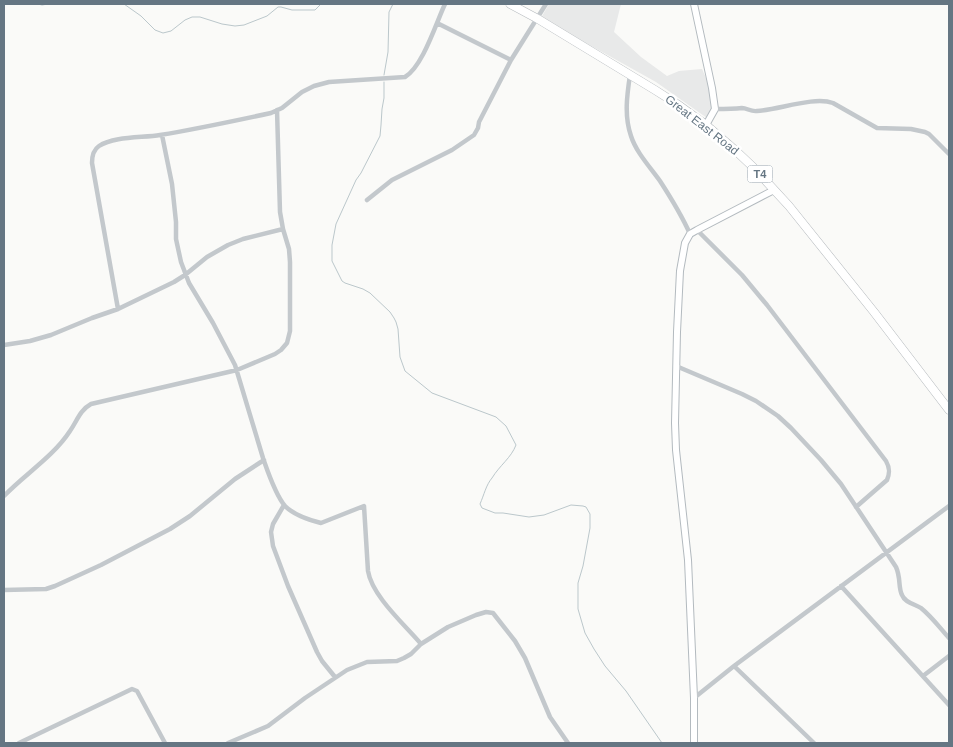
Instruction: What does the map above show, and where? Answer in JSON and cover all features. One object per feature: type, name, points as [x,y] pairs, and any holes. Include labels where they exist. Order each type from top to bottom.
[{"type":"highway","name":"Great East Road","points":[[510,4],[607,60],[677,104],[742,156],[774,190],[874,312],[949,410]]},
{"type":"street","points":[[118,309],[92,164],[94,151],[99,146],[119,140],[162,135],[271,113],[282,108],[302,92],[329,82],[405,77],[423,54],[445,4]]},
{"type":"street","points":[[367,200],[392,180],[452,150],[474,135],[511,60],[546,4]]},
{"type":"street","points":[[694,4],[715,109],[706,126]]},
{"type":"street","points":[[437,23],[511,60]]},
{"type":"street","points":[[630,74],[627,113],[632,138],[668,193],[690,234]]},
{"type":"street","points":[[715,109],[737,110],[742,108],[754,112],[827,101],[877,128],[911,129],[925,132],[949,154]]},
{"type":"street","points":[[4,496],[57,448],[87,406],[237,370],[274,354],[285,346],[289,340],[290,262],[281,219],[277,110]]},
{"type":"street","points":[[162,135],[174,197],[177,248],[185,275],[229,352],[237,370],[264,460],[284,505],[295,513],[321,523],[364,506],[369,579],[378,594],[421,644]]},
{"type":"street","points":[[694,743],[688,560],[676,441],[676,366],[680,271],[684,248],[690,234],[774,190]]},
{"type":"street","points":[[4,344],[51,336],[118,309],[174,282],[228,245],[283,229]]},
{"type":"street","points":[[697,230],[742,275],[767,305],[886,461],[889,469],[887,480],[856,507]]},
{"type":"street","points":[[676,366],[756,400],[792,428],[841,484],[899,574],[901,592],[904,598],[925,612],[949,638]]},
{"type":"street","points":[[4,590],[46,589],[101,565],[185,520],[235,479],[264,460]]},
{"type":"street","points":[[284,505],[273,524],[271,532],[273,546],[317,652],[335,677]]},
{"type":"street","points":[[694,698],[734,666],[949,506]]},
{"type":"street","points":[[841,586],[949,705]]},
{"type":"street","points":[[228,743],[268,726],[347,670],[367,662],[404,658],[421,644],[448,627],[486,612],[494,613],[515,641],[525,658],[550,718],[568,743]]},
{"type":"street","points":[[923,676],[949,656]]},
{"type":"street","points":[[734,666],[814,743]]},
{"type":"street","points":[[19,743],[134,689],[145,704],[165,743]]},
{"type":"shaded area","points":[[549,4],[621,4],[614,32],[641,57],[667,76],[679,71],[702,69],[710,87],[714,108],[707,118],[656,82],[541,18]]},
{"type":"waterway","points":[[38,4],[48,4]]},
{"type":"waterway","points":[[124,4],[141,16],[155,30],[163,33],[171,31],[192,17],[200,17],[235,26],[244,25],[267,16],[278,7],[292,10],[315,10],[321,4]]},
{"type":"waterway","points":[[384,75],[388,52],[389,12],[393,4]]},
{"type":"waterway","points":[[384,82],[380,136],[356,180],[336,224],[332,245],[332,261],[342,281],[370,293],[394,318],[398,329],[400,357],[405,371],[432,393],[496,417],[506,426],[516,445],[488,484],[480,504],[482,508],[495,513],[529,517],[544,515],[571,505],[586,507],[590,514],[590,528],[578,583],[578,609],[585,633],[605,666],[626,691],[662,743]]}]
